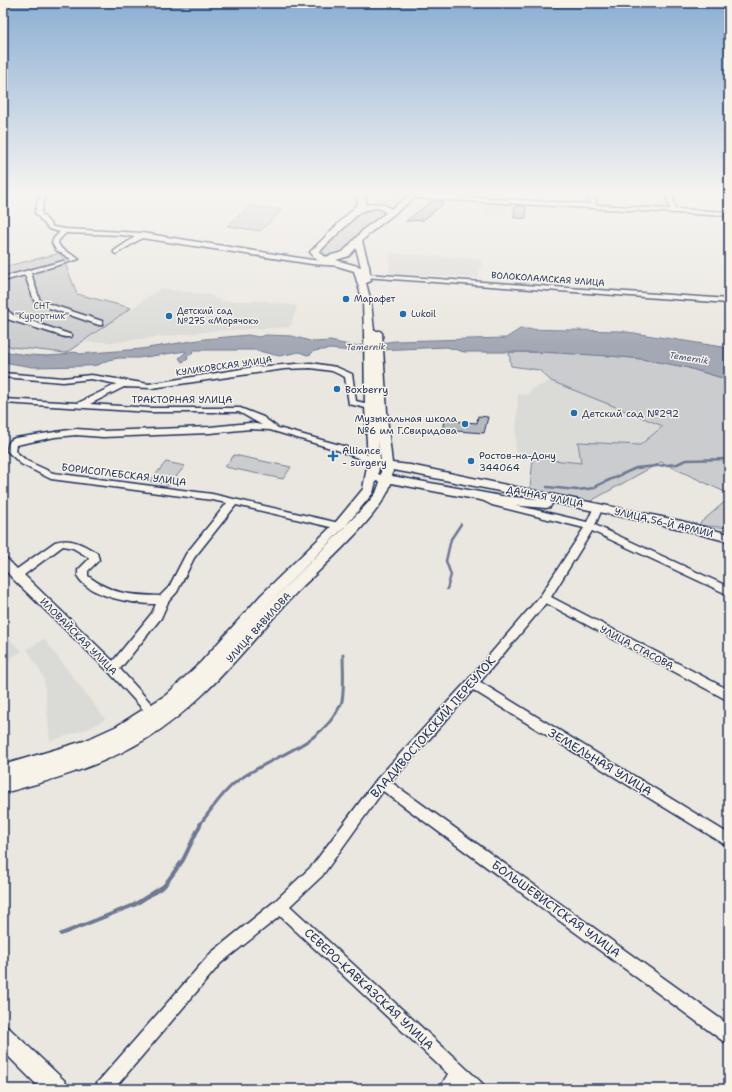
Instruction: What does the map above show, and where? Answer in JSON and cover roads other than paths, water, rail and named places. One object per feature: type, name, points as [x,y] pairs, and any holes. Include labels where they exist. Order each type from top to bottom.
[{"type":"main road","points":[[322,243],[315,250],[315,254],[323,259],[345,264],[358,269],[364,274]]},
{"type":"main road","points":[[323,259],[342,256],[356,243]]},
{"type":"main road","points":[[359,243],[364,274],[373,303],[374,370],[382,429],[380,471]]},
{"type":"main road","name":"УЛИЦА ВАВИЛОВА","points":[[3,786],[57,771],[112,750],[160,722],[182,705],[217,672],[279,603],[366,514],[382,492],[370,407],[374,370]]},
{"type":"main road","name":"УЛИЦА ВАВИЛОВА","points":[[3,772],[88,747],[123,731],[152,713],[177,694],[206,666],[266,598],[339,526],[369,490],[380,471]]},
{"type":"main road","name":"ДАЧНАЯ УЛИЦА","points":[[380,471],[482,484],[598,507]]},
{"type":"main road","name":"ДАЧНАЯ УЛИЦА","points":[[380,471],[440,488],[501,500],[598,507]]},
{"type":"main road","points":[[440,488],[482,484]]},
{"type":"main road","name":"УЛИЦА 56-Й АРМИИ","points":[[598,507],[681,524],[729,538]]},
{"type":"main road","points":[[3,1036],[57,1089]]},
{"type":"street","points":[[3,280],[76,259],[58,249],[54,243]]},
{"type":"street","points":[[116,252],[130,243]]},
{"type":"street","points":[[194,243],[304,260],[345,264]]},
{"type":"street","points":[[293,258],[315,250]]},
{"type":"street","points":[[304,260],[323,259]]},
{"type":"street","points":[[27,272],[37,302],[99,323]]},
{"type":"street","name":"ВОЛОКОЛАМСКАЯ УЛИЦА","points":[[364,274],[729,300]]},
{"type":"street","points":[[3,305],[5,312],[10,317],[68,335]]},
{"type":"street","name":"КУЛИКОВСКАЯ УЛИЦА","points":[[3,375],[63,380],[91,377],[127,384],[150,386],[253,370],[324,366],[338,369],[349,376],[352,402],[370,407]]},
{"type":"street","name":"КУЛИКОВСКАЯ УЛИЦА","points":[[80,406],[116,387],[127,384]]},
{"type":"street","name":"ТРАКТОРНАЯ УЛИЦА","points":[[3,401],[150,410],[208,408],[240,410],[260,419],[270,428],[337,447],[380,471]]},
{"type":"street","name":"БОРИСОГЛЕБСКАЯ УЛИЦА","points":[[270,428],[250,426],[202,430],[103,434],[76,432],[15,441],[12,444],[11,451],[14,456],[37,470],[51,476],[160,491],[191,493],[234,501],[339,526]]},
{"type":"street","name":"ДАЧНАЯ УЛИЦА","points":[[478,496],[495,503],[590,526],[729,591]]},
{"type":"street","points":[[113,669],[156,615],[163,600],[173,589],[190,556],[234,501]]},
{"type":"street","name":"ВЛАДИВОСТОКСКИЙ ПЕРЕУЛОК","points":[[103,1089],[216,958],[280,906],[317,871],[382,783],[472,683],[545,598],[590,526],[598,507]]},
{"type":"street","points":[[16,575],[59,544],[66,543],[85,550],[93,555],[94,560],[83,570],[83,577],[88,581],[124,598],[138,600],[163,600]]},
{"type":"street","name":"ИЛОВАЙСКАЯ УЛИЦА","points":[[3,562],[34,590],[113,669],[152,713]]},
{"type":"street","name":"УЛИЦА СТАСОВА","points":[[545,598],[729,696]]},
{"type":"street","name":"ЗЕМЕЛЬНАЯ УЛИЦА","points":[[472,683],[729,841]]},
{"type":"street","name":"БОЛЬШЕВИСТСКАЯ УЛИЦА","points":[[382,783],[729,1035]]},
{"type":"street","name":"СЕВЕРО-КАВКАЗСКАЯ УЛИЦА","points":[[280,906],[476,1089]]},
{"type":"street","points":[[447,1089],[459,1073]]},
{"type":"water","name":"Temernik","points":[[520,329],[621,331],[729,348],[729,380],[685,367],[642,359],[540,352],[464,352],[447,347],[354,351],[330,349],[314,351],[307,355],[299,352],[279,356],[255,350],[193,350],[192,354],[187,356],[188,359],[182,362],[179,358],[186,351],[138,358],[119,358],[108,360],[98,365],[86,366],[33,367],[3,362],[3,351],[25,355],[55,356],[73,352],[80,354],[141,349],[205,339],[248,335],[259,337],[266,335],[292,336],[314,342],[330,341],[354,346],[396,341],[506,338]]},
{"type":"waterway","points":[[596,486],[636,468],[677,464],[686,460],[729,459]]},
{"type":"waterway","points":[[547,487],[577,490],[595,488]]},
{"type":"waterway","points":[[447,589],[451,575],[446,561],[451,539],[461,524]]},
{"type":"waterway","points":[[200,824],[220,799],[243,777],[311,739],[333,718],[342,700],[343,655]]},
{"type":"waterway","points":[[61,934],[134,905],[164,886],[183,860],[201,823]]},
{"type":"place","name":"Марафет","points":[[346,299]]},
{"type":"place","name":"Lukoil","points":[[403,314]]},
{"type":"place","name":"Детский сад №275 «Морячок»","points":[[169,316]]},
{"type":"place","name":"Boxberry","points":[[337,389]]},
{"type":"place","name":"Детский сад №292","points":[[574,413]]},
{"type":"place","name":"Музыкальная школа №6 им Г.Свиридова","points":[[465,424]]},
{"type":"place","name":"Alliance - surgery","points":[[333,456]]},
{"type":"place","name":"Ростов-на-Дону 344064","points":[[471,461]]},
{"type":"park label","name":"СНТ \"Курортник\"","points":[[42,312]]}]
